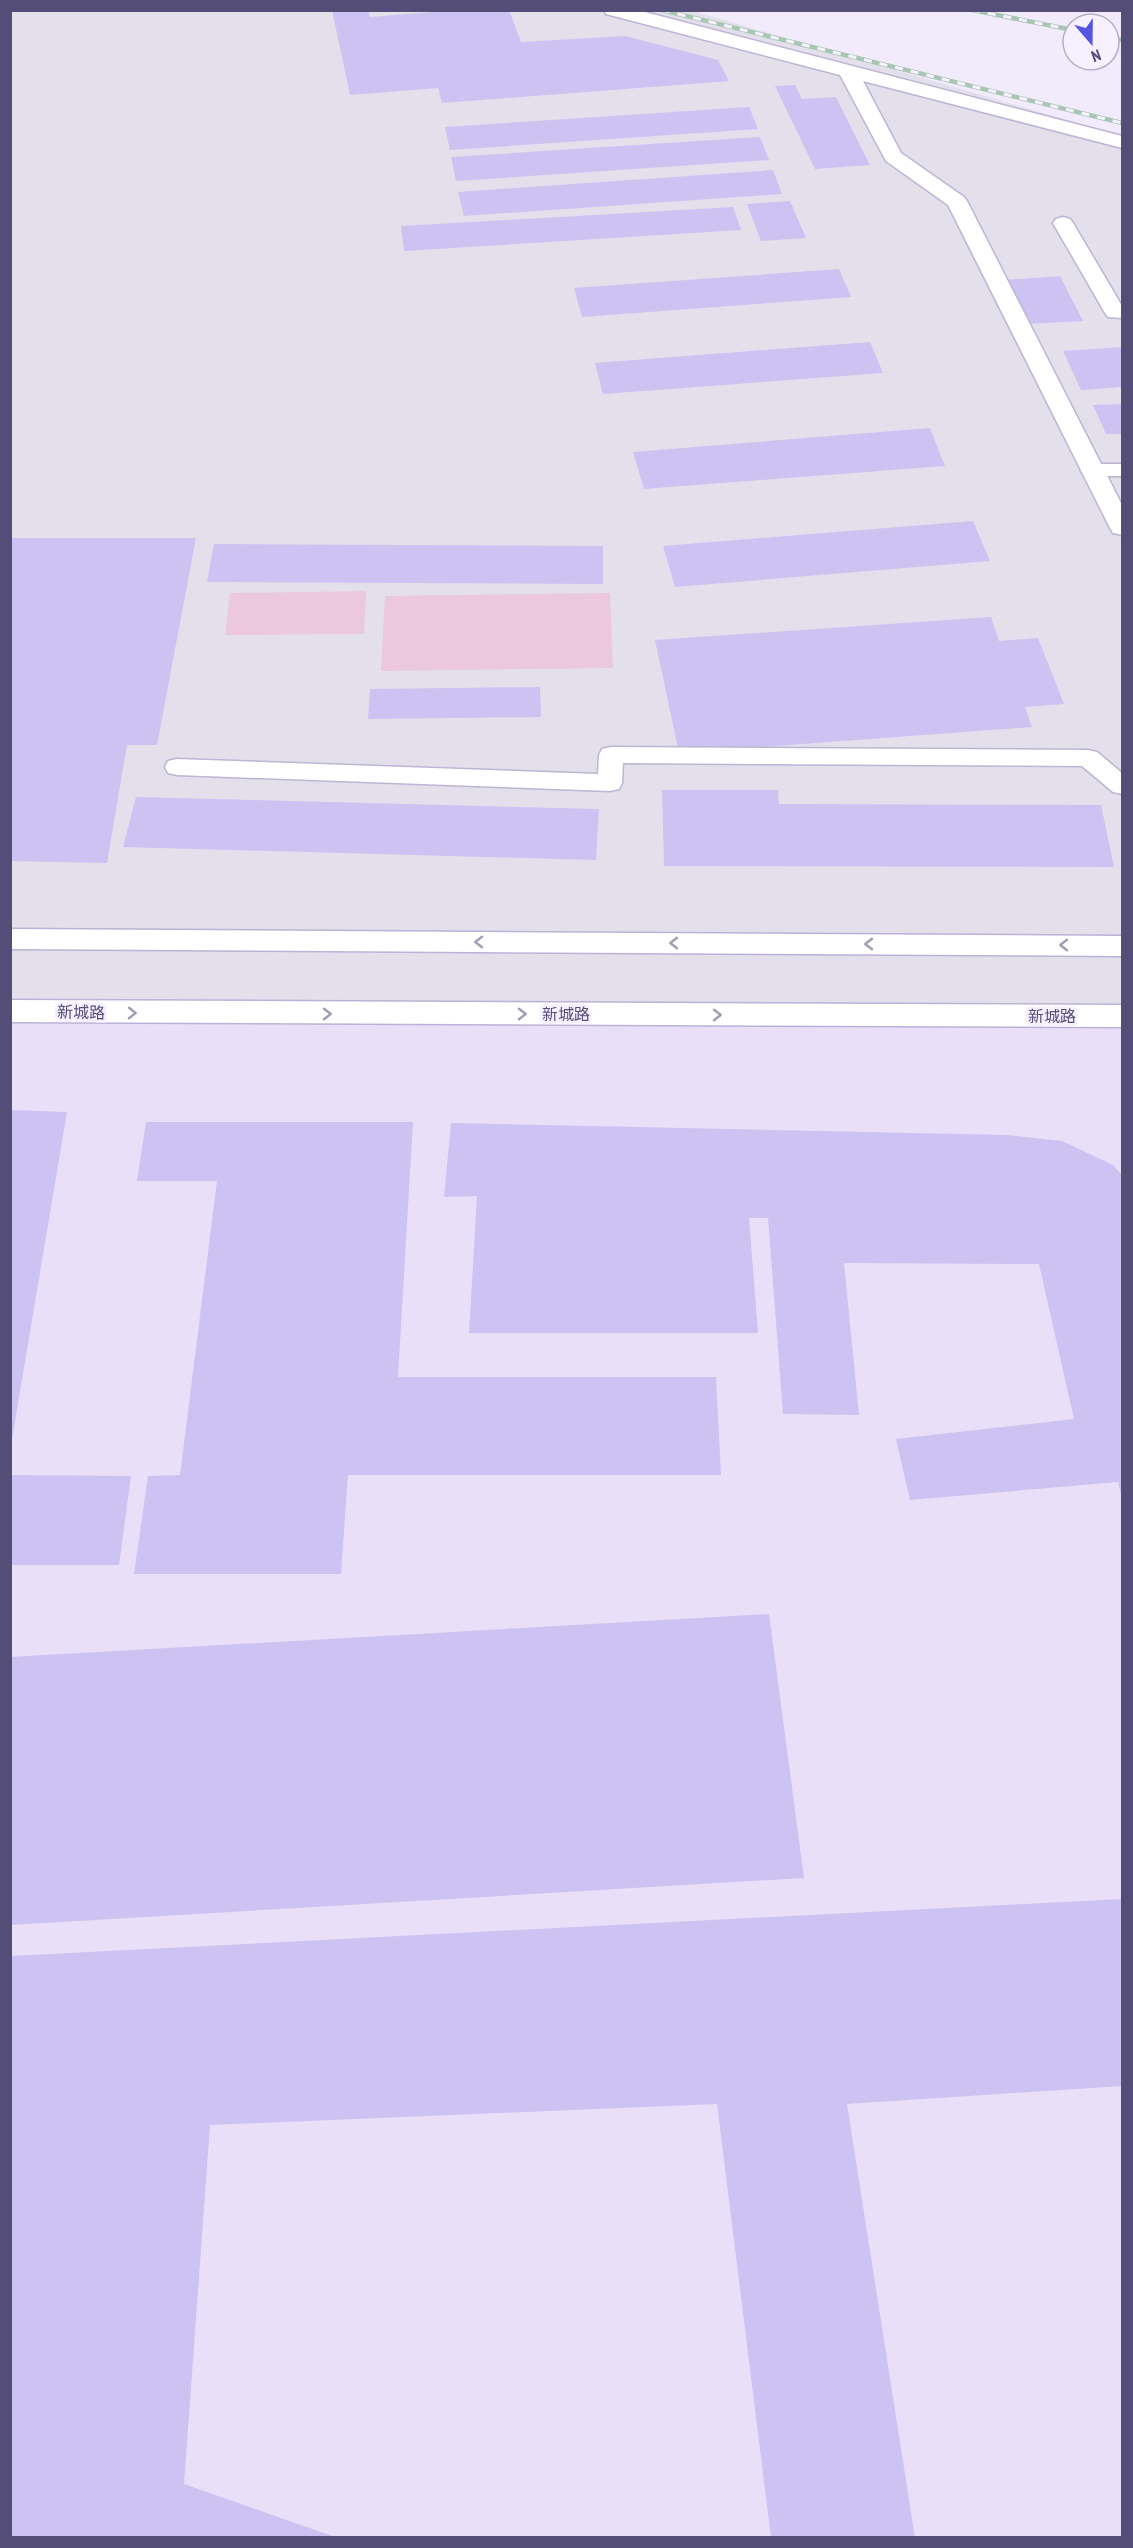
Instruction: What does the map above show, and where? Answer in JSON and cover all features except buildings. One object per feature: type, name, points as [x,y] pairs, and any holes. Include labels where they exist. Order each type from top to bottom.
[{"type":"main road","points":[[613,10],[1122,142]]},
{"type":"main road","points":[[848,71],[893,157],[957,201],[1122,528]]},
{"type":"main road","points":[[10,939],[1122,946]]},
{"type":"main road","name":"新城路","points":[[10,1011],[1122,1016]]},
{"type":"lane","points":[[1063,223],[1114,313],[1122,312]]},
{"type":"lane","points":[[1092,471],[1122,470]]},
{"type":"lane","points":[[177,767],[610,783],[611,755],[1088,758],[1122,786]]},
{"type":"shaded area","points":[[11,11],[693,11],[1122,136],[1122,1016],[11,1011]]},
{"type":"shaded area","points":[[366,591],[364,634],[225,635],[230,593]]},
{"type":"shaded area","points":[[610,593],[613,668],[381,671],[385,596]]},
{"type":"shaded area","points":[[11,1011],[1122,1016],[1122,2537],[11,2538]]},
{"type":"railway","points":[[662,10],[1122,123]]},
{"type":"railway","points":[[972,10],[1061,28]]}]
